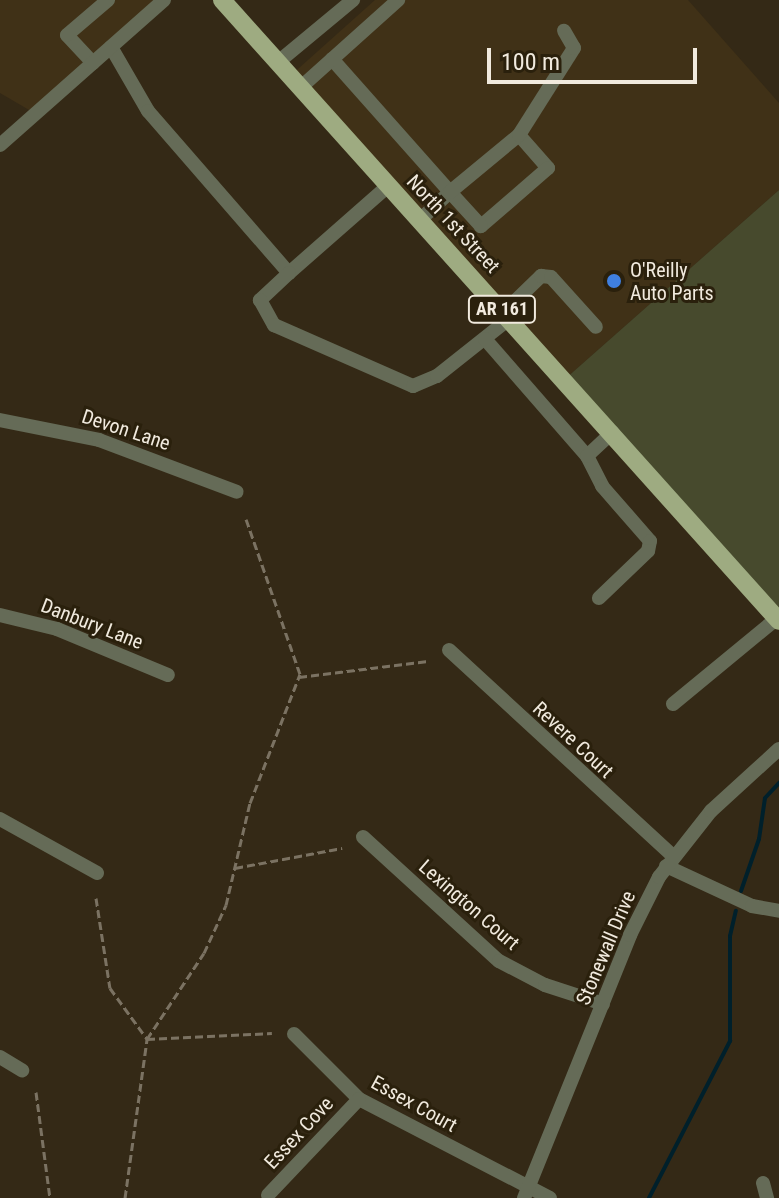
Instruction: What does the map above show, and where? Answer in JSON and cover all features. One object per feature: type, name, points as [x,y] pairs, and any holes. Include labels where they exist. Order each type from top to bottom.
[{"type":"main road","name":"North 1st Street","points":[[222,0],[613,432],[778,620]]},
{"type":"street","points":[[93,63],[67,35],[108,0]]},
{"type":"street","points":[[0,145],[164,0]]},
{"type":"street","points":[[277,63],[353,0]]},
{"type":"street","points":[[300,88],[398,0]]},
{"type":"street","points":[[420,220],[519,135],[574,48],[564,31]]},
{"type":"street","points":[[111,47],[148,111],[289,273]]},
{"type":"street","points":[[332,59],[481,226],[548,168],[519,135]]},
{"type":"street","points":[[388,186],[260,300],[274,325],[413,386],[437,376],[485,339],[541,276],[551,277],[596,327]]},
{"type":"street","points":[[485,339],[587,456],[602,486],[650,541],[648,551],[599,598]]},
{"type":"street","name":"Devon Lane","points":[[0,420],[99,440],[237,492]]},
{"type":"street","points":[[587,456],[613,432]]},
{"type":"street","name":"Danbury Lane","points":[[0,615],[49,626],[168,675]]},
{"type":"street","points":[[673,704],[778,620]]},
{"type":"street","name":"Revere Court","points":[[449,650],[669,860],[752,906],[779,911]]},
{"type":"street","name":"Stonewall Drive","points":[[526,1193],[640,911],[669,860],[711,811],[779,749]]},
{"type":"street","points":[[0,819],[97,873]]},
{"type":"street","name":"Lexington Court","points":[[363,837],[499,961],[536,981],[603,1004]]},
{"type":"street","name":"Essex Court","points":[[294,1034],[359,1099],[526,1193],[550,1198]]},
{"type":"street","points":[[0,1057],[22,1070]]},
{"type":"street","name":"Essex Cove","points":[[268,1195],[359,1099]]},
{"type":"path","points":[[125,1198],[147,1039],[204,953],[226,905],[250,803],[299,677],[246,519]]},
{"type":"path","points":[[299,677],[428,661]]},
{"type":"path","points":[[234,868],[342,848]]},
{"type":"path","points":[[96,898],[110,988],[147,1039]]},
{"type":"path","points":[[147,1039],[272,1033]]},
{"type":"path","points":[[36,1092],[50,1198]]},
{"type":"shaded area","points":[[0,0],[164,0],[36,114],[0,93]]},
{"type":"shaded area","points":[[375,0],[688,0],[779,103],[779,190],[565,379],[289,77]]},
{"type":"green space","points":[[779,190],[779,621],[565,379]]},
{"type":"waterway","points":[[741,891],[759,839],[765,798],[779,783]]},
{"type":"waterway","points":[[649,1198],[730,1041],[730,936],[736,911]]},
{"type":"place","name":"O'Reilly Auto Parts","points":[[614,281]]}]
